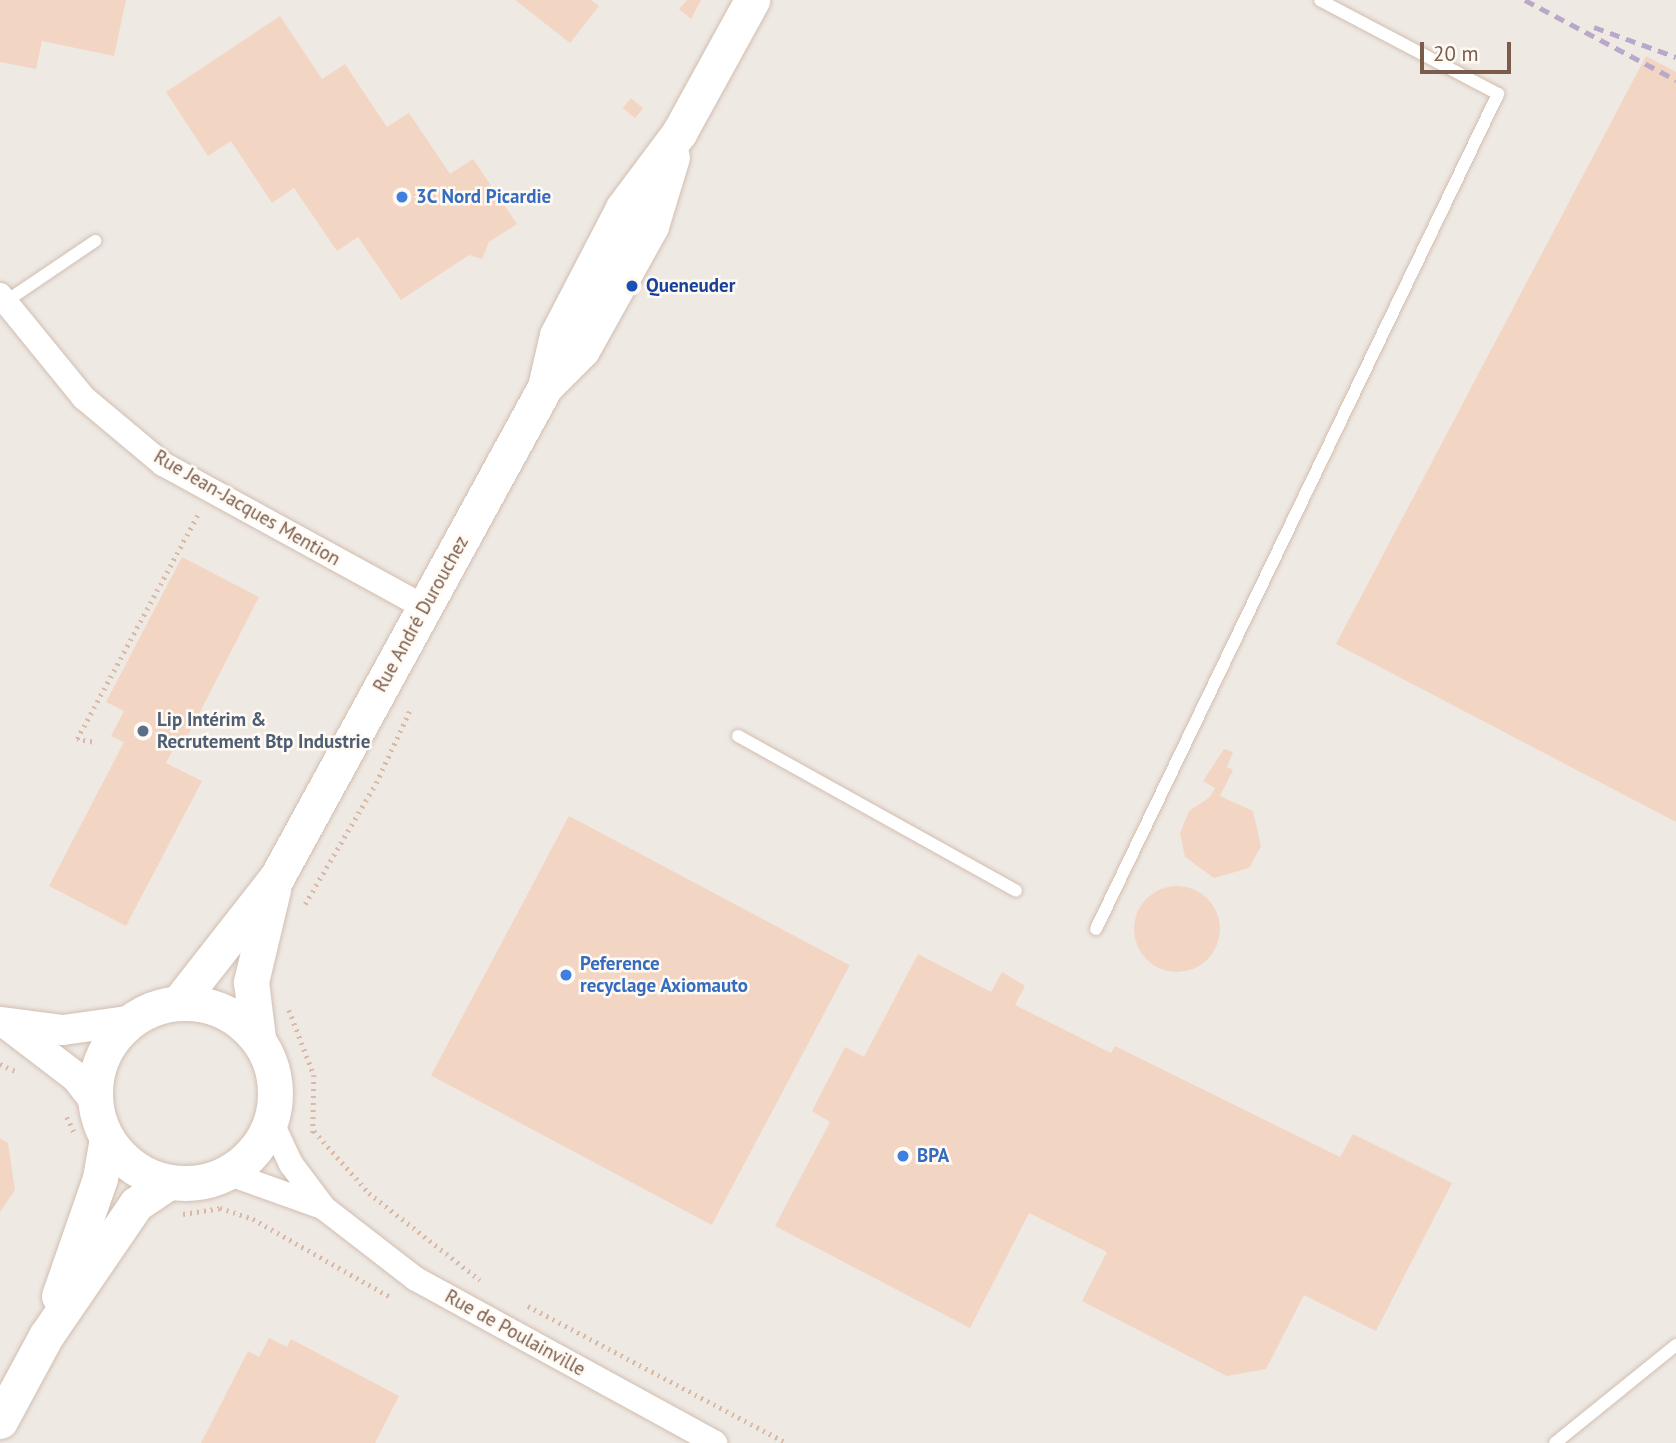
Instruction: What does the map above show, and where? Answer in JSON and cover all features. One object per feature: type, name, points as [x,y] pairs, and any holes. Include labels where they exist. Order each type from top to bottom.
[{"type":"main road","name":"Rue André Durouchez","points":[[179,1002],[276,877],[545,387],[582,350],[650,226],[679,133],[752,0]]},
{"type":"main road","name":"Rue André Durouchez","points":[[258,1038],[251,982],[276,877]]},
{"type":"main road","points":[[46,1336],[100,1178],[92,1141],[78,1104],[128,1021],[179,1002],[209,1005],[236,1017],[258,1038],[271,1064],[271,1121],[246,1160],[227,1173],[189,1183],[169,1182],[92,1141]]},
{"type":"main road","points":[[0,1421],[46,1336],[136,1204],[169,1182]]},
{"type":"street","name":"Rue Jean-Jacques Mention","points":[[3,299],[84,398],[163,464],[424,607]]},
{"type":"street","points":[[4,1024],[63,1030],[128,1021]]},
{"type":"street","points":[[4,1024],[76,1077],[78,1104]]},
{"type":"street","name":"Rue de Poulainville","points":[[271,1121],[291,1164],[324,1208],[416,1279],[715,1443]]},
{"type":"street","name":"Rue de Poulainville","points":[[227,1173],[324,1208]]},
{"type":"lane","points":[[1096,929],[1498,94],[1320,0]]},
{"type":"lane","points":[[3,299],[95,241]]},
{"type":"lane","points":[[737,736],[1016,891]]},
{"type":"lane","points":[[1555,1443],[1676,1345]]},
{"type":"path","points":[[92,742],[77,739],[211,489]]},
{"type":"path","points":[[297,918],[376,783],[411,708]]},
{"type":"path","points":[[284,1002],[307,1047],[314,1075],[314,1131],[328,1154],[414,1231],[489,1287]]},
{"type":"path","points":[[0,1065],[22,1073]]},
{"type":"path","points":[[78,1104],[92,1141]]},
{"type":"path","points":[[174,1216],[220,1208],[243,1216]]},
{"type":"path","points":[[524,1304],[787,1443]]},
{"type":"shaded area","points":[[0,0],[1676,0],[1676,1443],[0,1443]]},
{"type":"building","points":[[0,0],[126,0],[114,56],[42,41],[36,69],[0,62]]},
{"type":"building","points":[[515,0],[591,0],[599,6],[570,43]]},
{"type":"building","points":[[687,0],[701,0],[691,19],[679,9]]},
{"type":"building","points":[[280,16],[322,79],[345,64],[387,127],[409,113],[450,174],[473,159],[517,224],[489,242],[482,259],[469,255],[401,300],[358,237],[337,251],[294,188],[272,203],[231,141],[208,156],[166,92]]},
{"type":"building","points":[[1646,56],[1676,72],[1676,822],[1336,644]]},
{"type":"building","points":[[631,98],[643,108],[635,118],[623,108]]},
{"type":"building","points":[[182,557],[259,597],[184,743],[178,740],[166,763],[202,781],[126,926],[49,886],[124,742],[111,736],[124,711],[106,702]]},
{"type":"building","points":[[1224,749],[1233,752],[1227,767],[1233,770],[1220,796],[1253,811],[1261,846],[1249,868],[1214,878],[1185,857],[1180,833],[1189,811],[1210,797],[1215,788],[1203,781]]},
{"type":"building","points":[[569,816],[850,965],[712,1225],[431,1076]]},
{"type":"building","points":[[1177,886],[1201,893],[1213,905],[1220,929],[1213,953],[1201,965],[1177,972],[1153,965],[1141,953],[1134,929],[1141,905],[1153,893]]},
{"type":"building","points":[[918,954],[991,992],[1002,972],[1025,986],[1015,1005],[1111,1053],[1115,1046],[1340,1157],[1353,1134],[1452,1183],[1376,1331],[1304,1295],[1266,1369],[1227,1376],[1082,1301],[1107,1252],[1029,1213],[970,1328],[775,1226],[830,1122],[812,1111],[845,1047],[864,1057]]},
{"type":"building","points":[[0,1138],[8,1143],[15,1190],[0,1212]]},
{"type":"building","points":[[269,1338],[287,1347],[291,1339],[399,1396],[375,1443],[201,1443],[248,1351],[259,1357]]},
{"type":"railway","points":[[1525,0],[1676,80]]},
{"type":"railway","points":[[1594,27],[1676,57]]},
{"type":"place","name":"3C Nord Picardie","points":[[402,197]]},
{"type":"place","name":"Queneuder","points":[[632,286]]},
{"type":"place","name":"Lip Intérim & Recrutement Btp Industrie","points":[[143,731]]},
{"type":"place","name":"Peference recyclage Axiomauto","points":[[566,975]]},
{"type":"place","name":"BPA","points":[[903,1156]]}]
